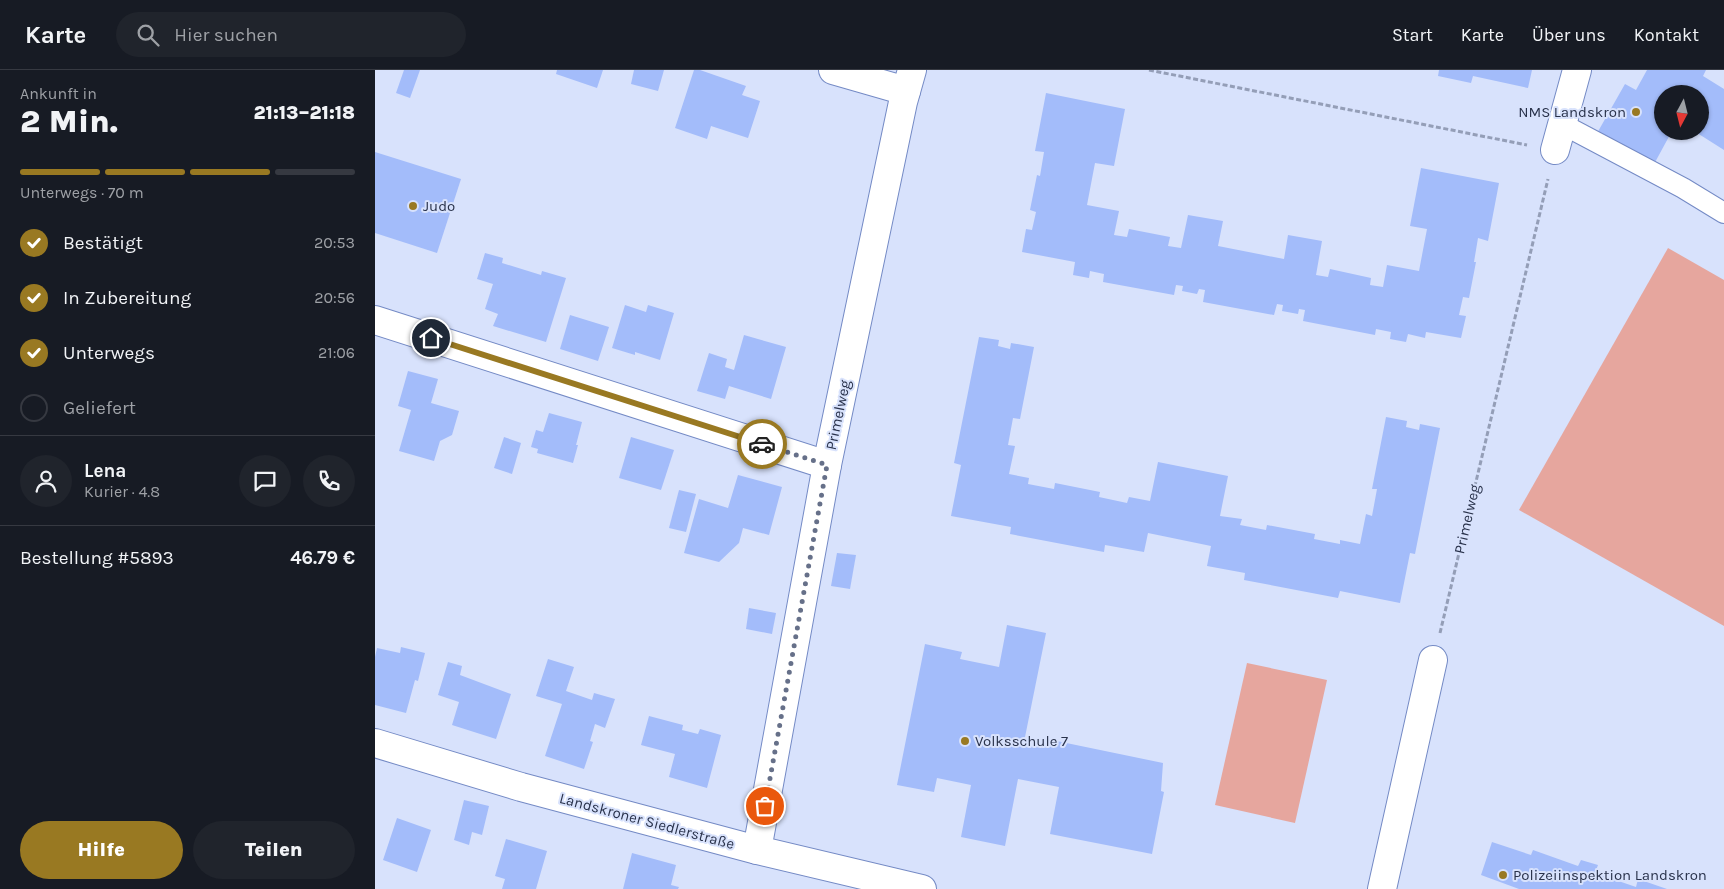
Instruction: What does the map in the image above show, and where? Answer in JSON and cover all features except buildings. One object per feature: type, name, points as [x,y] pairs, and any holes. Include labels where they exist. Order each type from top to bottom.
[{"type":"street","points":[[833,70],[909,80]]},
{"type":"street","points":[[1558,137],[1577,70]]},
{"type":"street","name":"Primelweg","points":[[757,850],[827,465],[909,80]]},
{"type":"street","points":[[375,320],[827,465]]},
{"type":"street","points":[[1382,889],[1433,660]]},
{"type":"street","name":"Landskroner Siedlerstraße","points":[[375,743],[521,787],[757,850],[922,889]]},
{"type":"lane","points":[[1558,137],[1683,188],[1724,212]]},
{"type":"path","points":[[1149,70],[1558,137]]},
{"type":"path","name":"Primelweg","points":[[1433,660],[1558,137]]},
{"type":"shaded area","points":[[1668,248],[1724,280],[1724,626],[1519,510]]},
{"type":"shaded area","points":[[1247,663],[1327,680],[1295,823],[1215,805]]},
{"type":"way so far","points":[[762,444],[827,465],[765,806]]},
{"type":"place","name":"NMS Landskron","points":[[1636,112]]},
{"type":"place","name":"Judo","points":[[413,206]]},
{"type":"place","name":"Volksschule 7","points":[[965,741]]},
{"type":"place","name":"Polizeiinspektion Landskron","points":[[1503,875]]},
{"type":"route","points":[[431,338],[762,444]]}]
